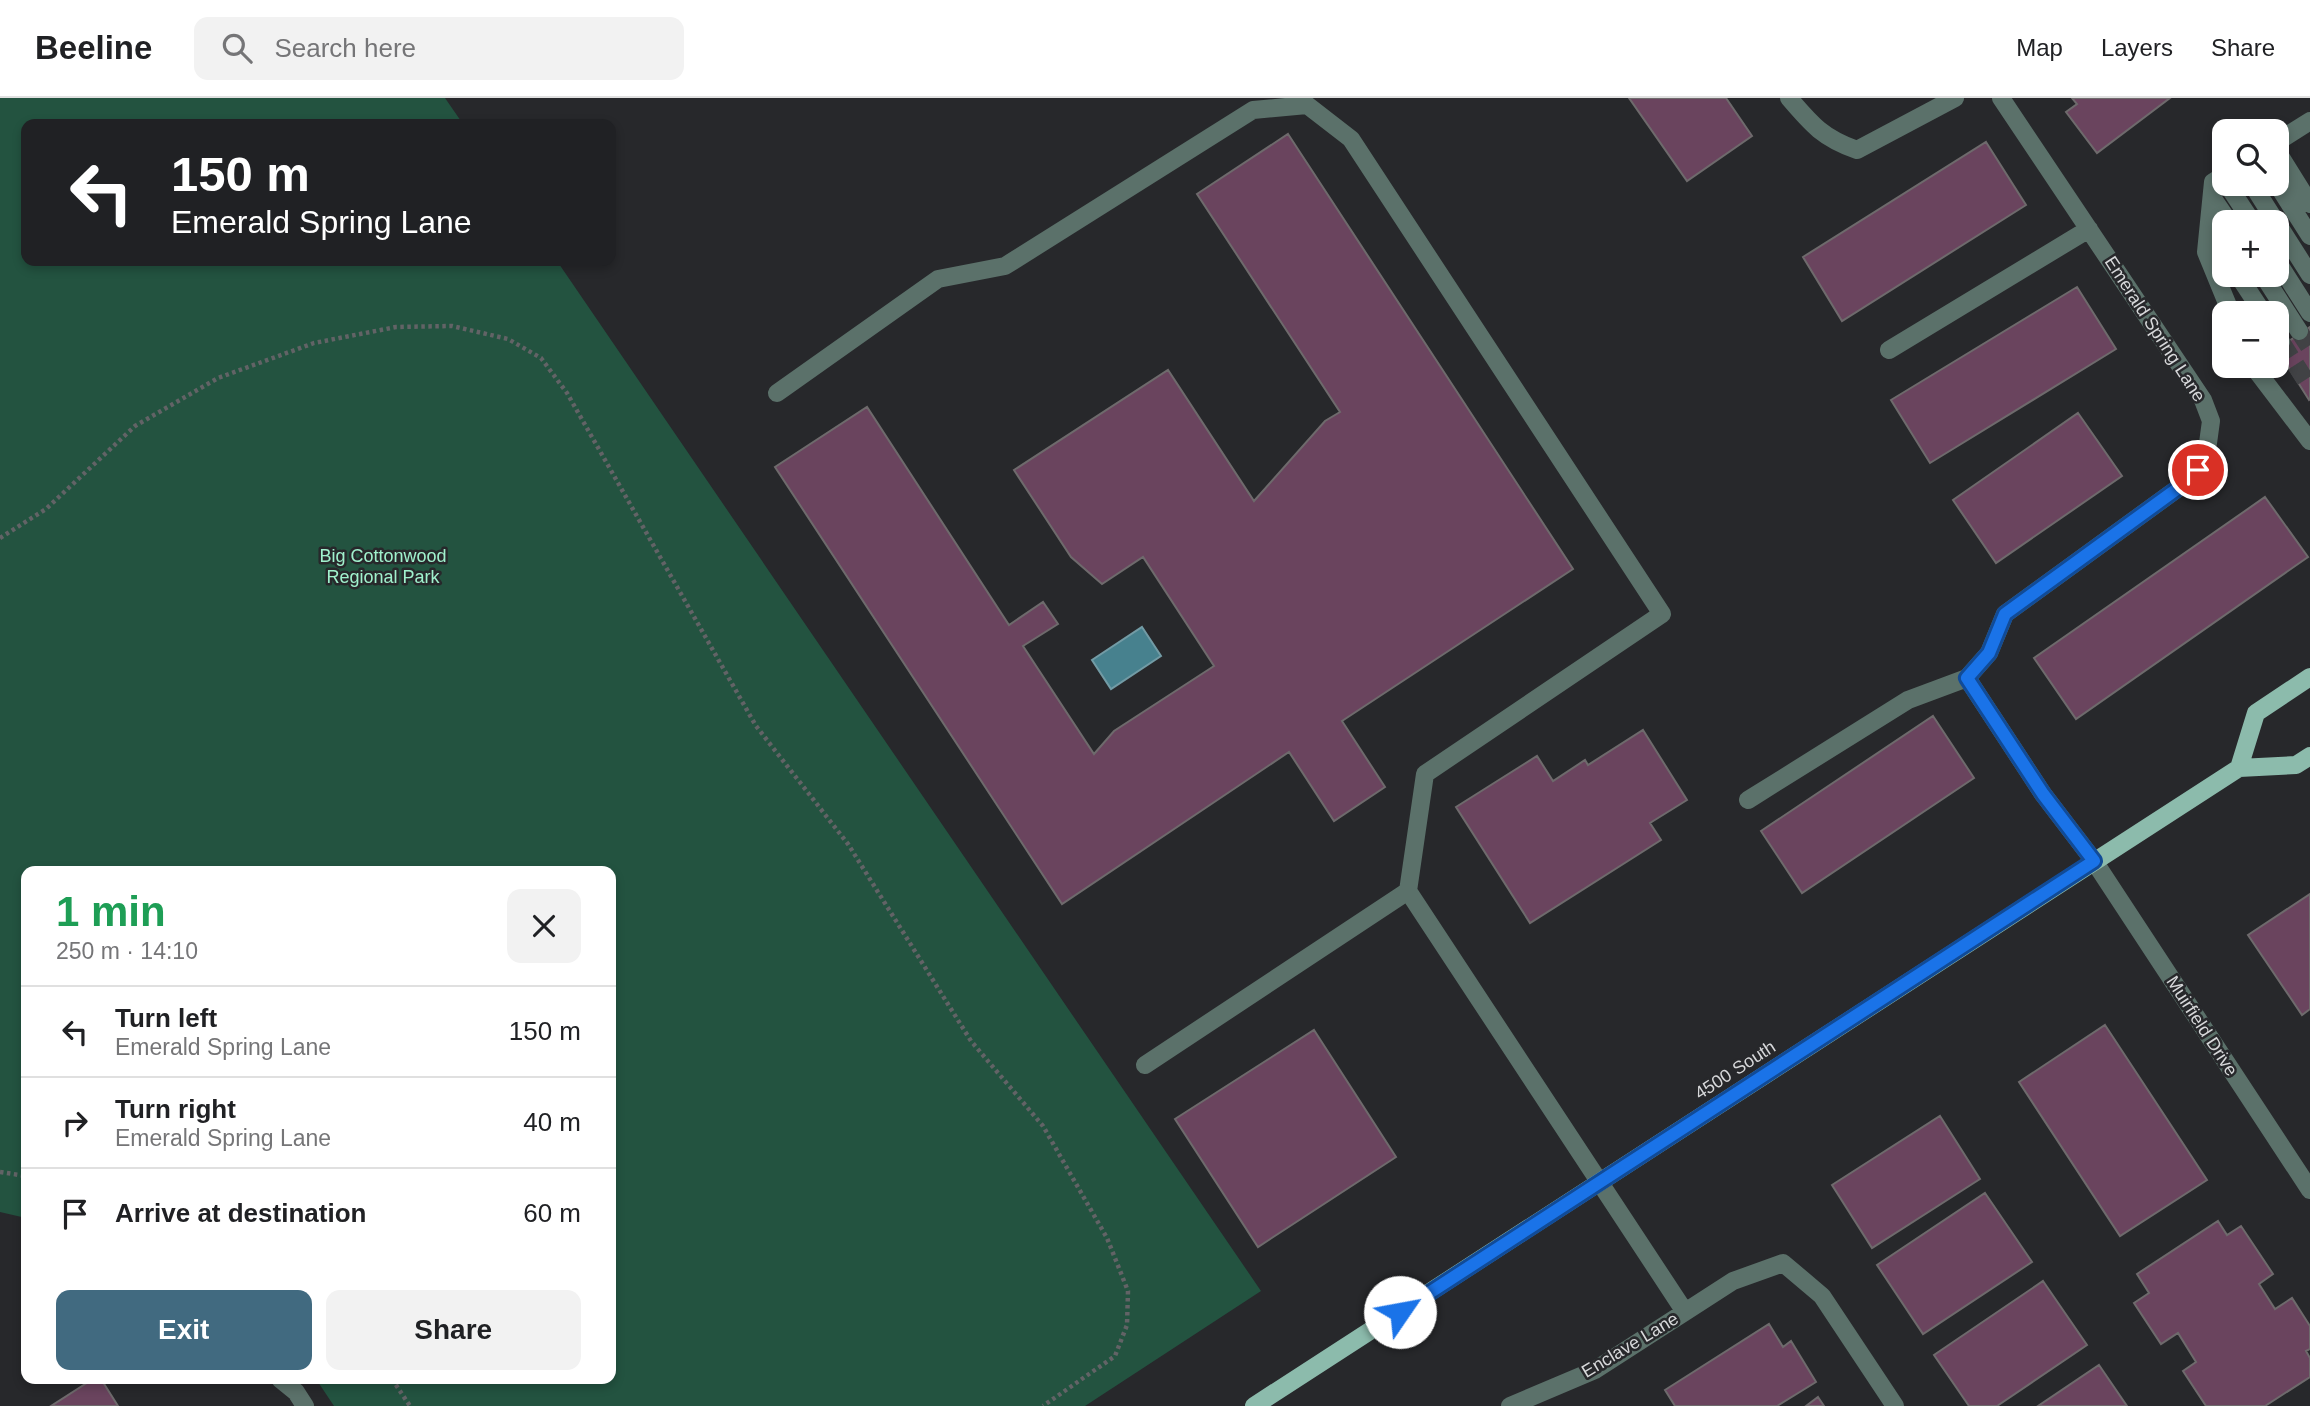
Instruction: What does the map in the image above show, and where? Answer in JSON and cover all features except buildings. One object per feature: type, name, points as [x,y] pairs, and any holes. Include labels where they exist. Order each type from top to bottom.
[{"type":"main road","points":[[2239,768],[2256,713],[2310,677]]},
{"type":"main road","name":"4500 South","points":[[1254,1406],[2239,768],[2296,765],[2310,757]]},
{"type":"street","points":[[1789,98],[1814,127],[1835,142],[1857,150],[1955,98]]},
{"type":"street","name":"Emerald Spring Lane","points":[[1967,678],[1989,653],[2005,614],[2181,486],[2198,470],[2208,443],[2211,421],[2203,400],[2001,98]]},
{"type":"street","points":[[777,393],[938,279],[1005,266],[1252,110],[1307,105],[1351,139],[1662,614],[1425,774],[1408,891],[1145,1065]]},
{"type":"street","points":[[2289,134],[2310,121]]},
{"type":"street","points":[[2289,170],[2310,204]]},
{"type":"street","points":[[2285,196],[2310,236]]},
{"type":"street","points":[[2212,197],[2221,210]]},
{"type":"street","points":[[2212,197],[2209,230],[2212,242]]},
{"type":"street","points":[[1889,350],[2089,229]]},
{"type":"street","points":[[2289,243],[2310,275]]},
{"type":"street","points":[[2289,280],[2310,313]]},
{"type":"street","points":[[2271,287],[2299,331]]},
{"type":"street","points":[[2262,378],[2310,441]]},
{"type":"street","points":[[1748,800],[1908,699],[1967,678],[2043,794],[2094,861]]},
{"type":"street","name":"Muirfield Drive","points":[[2094,861],[2310,1190]]},
{"type":"street","name":"Enclave Lane","points":[[1408,891],[1685,1312],[1595,1370],[1510,1406]]},
{"type":"street","points":[[1685,1312],[1732,1281],[1783,1263],[1822,1296],[1895,1406]]},
{"type":"street","points":[[287,1384],[296,1391],[305,1406]]},
{"type":"path","points":[[0,538],[47,509],[135,426],[218,378],[314,343],[396,327],[452,326],[508,339],[541,358],[567,393],[756,726],[848,844],[971,1041],[1043,1126],[1107,1238],[1128,1292],[1127,1325],[1115,1356],[1043,1406]]},
{"type":"path","points":[[0,1172],[21,1175]]},
{"type":"path","points":[[395,1384],[410,1406]]},
{"type":"green space","name":"Big Cottonwood Regional Park","points":[[0,98],[445,98],[460,119],[21,119],[21,266],[560,266],[1261,1291],[1085,1406],[334,1406],[319,1384],[616,1384],[616,866],[21,866],[21,1217],[0,1212]]},
{"type":"water","points":[[1142,627],[1161,656],[1111,689],[1092,660]]},
{"type":"tunnel","points":[[2299,331],[2310,348]]},
{"type":"tunnel","points":[[2289,354],[2310,387]]},
{"type":"route","points":[[1400,1312],[2094,861],[2043,794],[1967,678],[1989,653],[2005,614],[2181,486],[2198,470]]}]
